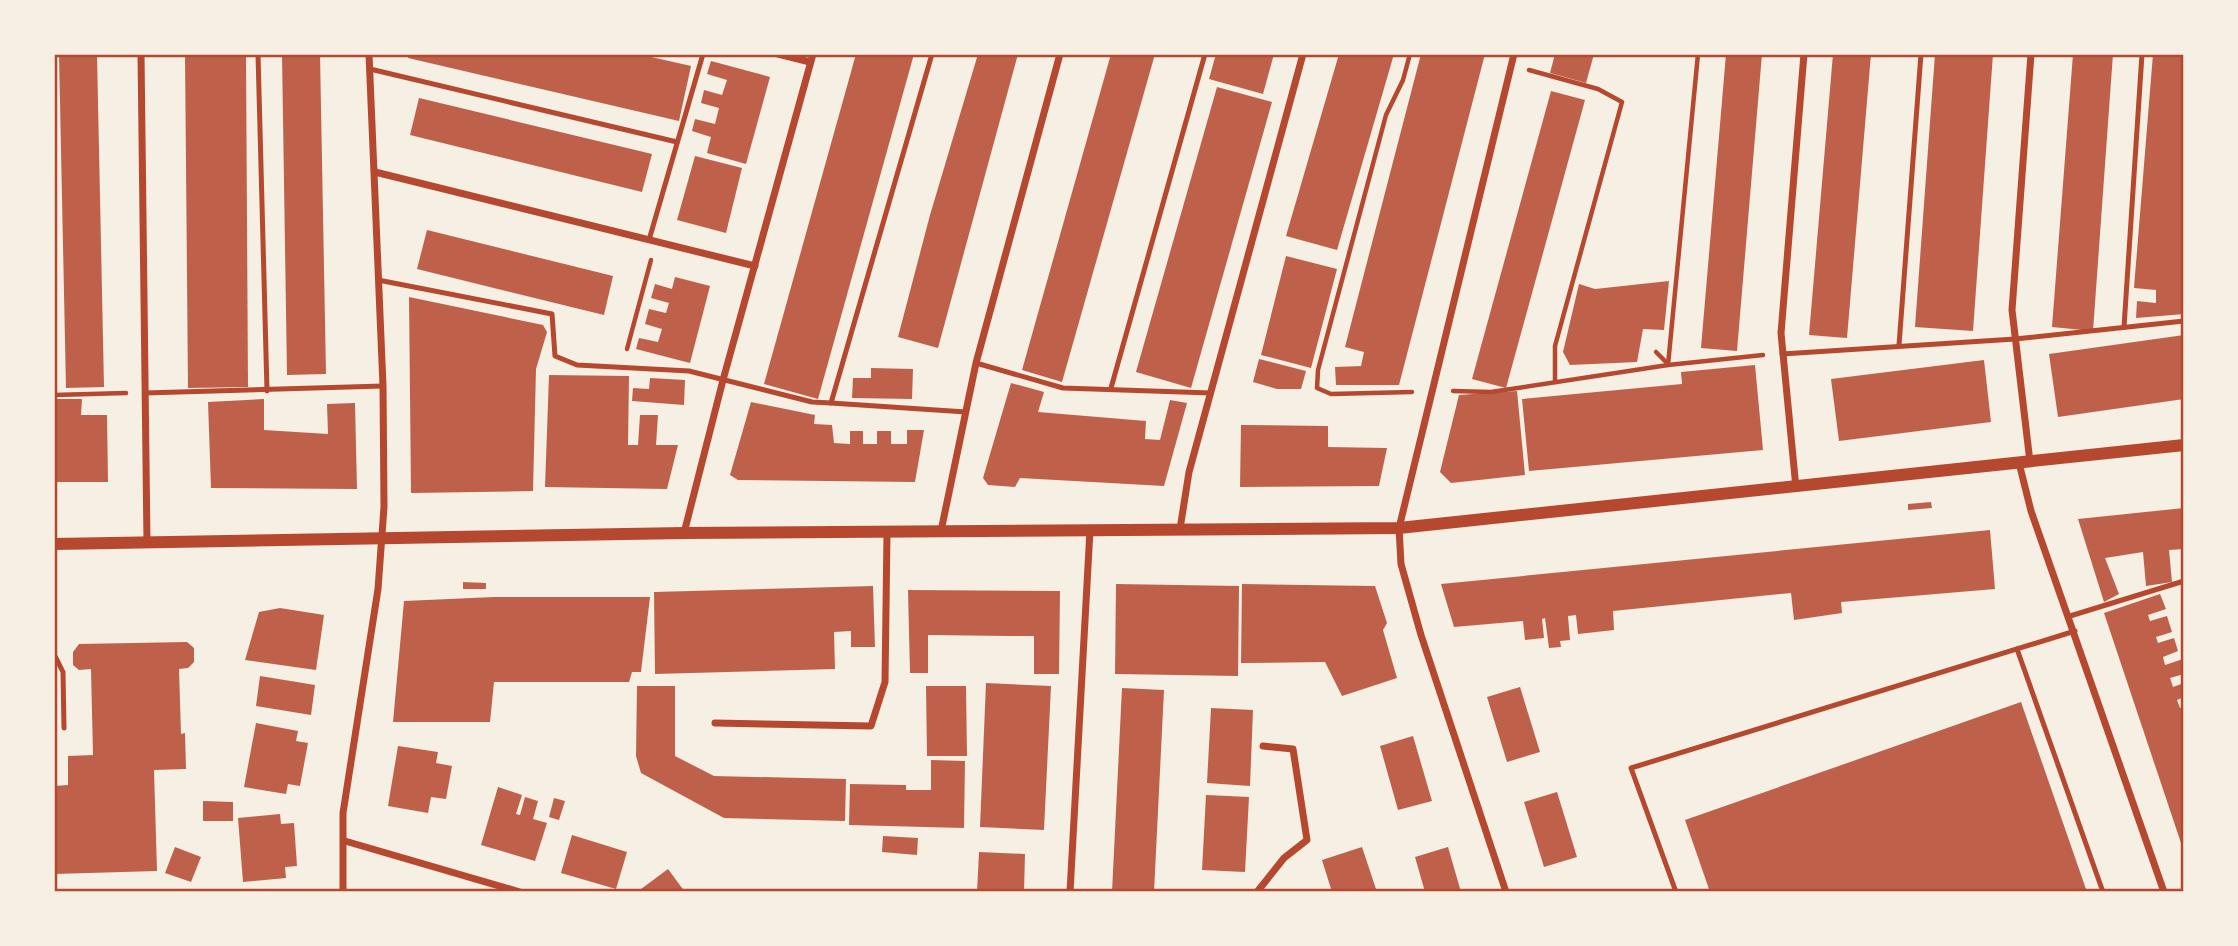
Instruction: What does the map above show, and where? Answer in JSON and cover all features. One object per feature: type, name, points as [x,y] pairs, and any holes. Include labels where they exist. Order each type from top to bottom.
[{"type":"street","points":[[141,54],[147,543]]},
{"type":"street","points":[[344,892],[343,813],[378,589],[382,540],[383,386],[369,54]]},
{"type":"street","points":[[684,533],[723,380],[812,58],[778,54]]},
{"type":"street","points":[[941,532],[976,363],[1060,54]]},
{"type":"street","points":[[1180,529],[1189,472],[1303,54]]},
{"type":"street","points":[[1506,892],[1421,635],[1401,564],[1399,528],[1514,54]]},
{"type":"street","points":[[1796,488],[1781,354],[1804,54]]},
{"type":"street","points":[[2031,54],[2012,310],[2031,511],[2164,892]]},
{"type":"street","points":[[375,173],[755,265]]},
{"type":"street","points":[[54,544],[424,540],[684,533],[1399,528],[2184,445]]},
{"type":"street","points":[[1070,892],[1090,529]]},
{"type":"street","points":[[715,723],[871,726],[885,682],[887,533]]},
{"type":"street","points":[[1258,892],[1284,858],[1307,840],[1293,749],[1263,746]]},
{"type":"street","points":[[345,841],[520,892]]},
{"type":"lane","points":[[258,54],[267,391]]},
{"type":"lane","points":[[652,241],[703,54]]},
{"type":"lane","points":[[831,403],[932,54]]},
{"type":"lane","points":[[1111,388],[1205,54]]},
{"type":"lane","points":[[1899,345],[1921,54]]},
{"type":"lane","points":[[2124,327],[2142,54]]},
{"type":"lane","points":[[370,69],[677,142]]},
{"type":"lane","points":[[378,280],[552,314],[555,356],[577,365],[689,371],[812,402],[966,412]]},
{"type":"lane","points":[[1781,354],[2015,339],[2184,321]]},
{"type":"lane","points":[[976,363],[1063,388],[1211,393]]},
{"type":"lane","points":[[145,393],[383,386]]},
{"type":"lane","points":[[2070,617],[2184,581]]},
{"type":"lane","points":[[1676,892],[1631,768],[2075,631]]},
{"type":"lane","points":[[2017,649],[2103,892]]},
{"type":"lane","points":[[54,654],[63,672],[64,728]]},
{"type":"path","points":[[1410,54],[1403,80],[1386,115],[1318,370],[1317,388],[1331,394],[1475,390],[1491,392],[1668,365],[1781,354]]},
{"type":"path","points":[[1668,365],[1699,54]]},
{"type":"path","points":[[1511,65],[1598,89],[1622,102],[1555,346],[1555,382]]},
{"type":"path","points":[[622,367],[652,241]]},
{"type":"path","points":[[1656,352],[1668,365]]},
{"type":"path","points":[[54,395],[145,393]]},
{"type":"building","points":[[59,54],[97,54],[104,387],[66,388]]},
{"type":"building","points":[[185,54],[246,54],[248,387],[188,388]]},
{"type":"building","points":[[282,54],[320,54],[326,374],[287,375]]},
{"type":"building","points":[[409,54],[638,54],[691,66],[679,121],[408,58]]},
{"type":"building","points":[[856,54],[914,54],[818,399],[764,384]]},
{"type":"building","points":[[978,54],[1018,54],[938,348],[898,337],[930,215]]},
{"type":"building","points":[[1111,54],[1155,54],[1062,382],[1022,370]]},
{"type":"building","points":[[1216,54],[1274,54],[1263,94],[1209,79]]},
{"type":"building","points":[[1339,54],[1394,54],[1337,250],[1286,236]]},
{"type":"building","points":[[1421,54],[1485,54],[1399,385],[1336,385],[1335,367],[1361,366],[1364,352],[1345,347]]},
{"type":"building","points":[[1555,54],[1594,54],[1586,83],[1550,73]]},
{"type":"building","points":[[1726,54],[1762,54],[1737,351],[1701,348]]},
{"type":"building","points":[[1833,54],[1871,54],[1847,338],[1809,335]]},
{"type":"building","points":[[1935,54],[1993,54],[1973,331],[1915,327]]},
{"type":"building","points":[[2073,54],[2113,54],[2093,331],[2052,327]]},
{"type":"building","points":[[2153,54],[2184,54],[2184,314],[2136,318],[2137,301],[2156,303],[2156,290],[2134,288]]},
{"type":"building","points":[[711,61],[770,77],[746,164],[707,153],[711,137],[692,131],[695,119],[715,124],[719,108],[701,103],[704,90],[722,95],[727,80],[707,74]]},
{"type":"building","points":[[1217,87],[1272,102],[1191,388],[1136,372]]},
{"type":"building","points":[[1551,91],[1585,100],[1506,388],[1472,379]]},
{"type":"building","points":[[419,98],[652,154],[642,192],[410,135]]},
{"type":"building","points":[[695,156],[742,168],[726,233],[677,220]]},
{"type":"building","points":[[427,230],[613,276],[604,315],[417,269]]},
{"type":"building","points":[[1286,256],[1337,269],[1311,368],[1261,355]]},
{"type":"building","points":[[675,277],[710,286],[690,363],[636,349],[639,338],[658,342],[662,329],[645,324],[649,309],[666,313],[669,303],[651,298],[655,284],[672,289]]},
{"type":"building","points":[[1669,281],[1664,330],[1643,329],[1637,362],[1570,365],[1563,352],[1579,284],[1595,289]]},
{"type":"building","points":[[409,297],[543,325],[547,332],[536,369],[533,491],[411,493]]},
{"type":"building","points":[[2184,335],[2184,399],[2058,417],[2049,354]]},
{"type":"building","points":[[1259,359],[1306,371],[1301,389],[1277,389],[1253,382]]},
{"type":"building","points":[[1984,360],[1991,422],[1839,441],[1831,379]]},
{"type":"building","points":[[1755,365],[1763,450],[1529,471],[1522,399],[1682,384],[1681,372]]},
{"type":"building","points":[[871,368],[913,369],[912,399],[852,398],[853,378],[871,378]]},
{"type":"building","points":[[549,375],[629,376],[628,445],[638,445],[640,415],[658,415],[656,445],[678,445],[667,489],[545,487]]},
{"type":"building","points":[[650,378],[685,380],[684,405],[632,401],[633,388],[649,389]]},
{"type":"building","points":[[1011,383],[1044,392],[1038,412],[1146,421],[1145,439],[1160,440],[1170,400],[1187,403],[1164,486],[1020,478],[1015,487],[988,485],[983,478]]},
{"type":"building","points":[[1517,391],[1525,475],[1451,483],[1440,472],[1459,395]]},
{"type":"building","points":[[54,399],[82,399],[81,415],[107,415],[108,482],[54,482]]},
{"type":"building","points":[[264,399],[264,430],[328,434],[327,404],[355,403],[357,489],[211,488],[208,402]]},
{"type":"building","points":[[751,402],[815,415],[814,424],[832,425],[834,443],[850,444],[850,431],[863,431],[863,444],[877,444],[877,431],[891,431],[891,444],[907,444],[907,430],[924,430],[915,482],[738,480],[730,475]]},
{"type":"building","points":[[1241,425],[1328,426],[1328,447],[1387,448],[1379,486],[1240,487]]},
{"type":"building","points":[[1931,502],[1932,508],[1908,510],[1908,504]]},
{"type":"building","points":[[2184,508],[2184,549],[2169,550],[2172,582],[2146,586],[2143,552],[2105,558],[2119,594],[2104,602],[2078,519]]},
{"type":"building","points":[[1990,530],[1995,589],[1841,602],[1842,613],[1794,620],[1791,593],[1613,611],[1614,630],[1578,634],[1576,615],[1568,616],[1570,640],[1560,641],[1561,647],[1549,648],[1545,618],[1542,619],[1544,638],[1525,640],[1523,621],[1454,627],[1441,584]]},
{"type":"building","points":[[463,582],[486,583],[486,589],[463,589]]},
{"type":"building","points":[[1116,584],[1239,586],[1238,676],[1115,674]]},
{"type":"building","points":[[1242,584],[1375,586],[1387,623],[1383,630],[1397,678],[1342,696],[1325,662],[1241,663]]},
{"type":"building","points":[[873,586],[875,647],[851,647],[851,631],[834,632],[835,669],[655,674],[654,592]]},
{"type":"building","points":[[908,590],[1060,591],[1059,674],[1034,674],[1034,636],[928,635],[928,673],[910,673]]},
{"type":"building","points":[[2160,594],[2166,609],[2148,615],[2150,621],[2167,616],[2172,632],[2156,637],[2158,643],[2174,638],[2178,651],[2163,657],[2165,665],[2183,659],[2184,662],[2184,674],[2170,678],[2173,687],[2184,683],[2184,697],[2177,700],[2180,708],[2184,707],[2183,849],[2104,613]]},
{"type":"building","points":[[494,597],[650,597],[641,672],[632,672],[629,682],[494,682],[490,722],[393,722],[404,601]]},
{"type":"building","points":[[280,608],[324,615],[316,670],[245,660],[259,612]]},
{"type":"building","points":[[187,642],[194,648],[194,662],[188,668],[179,669],[181,734],[185,733],[186,769],[154,770],[157,871],[54,874],[54,786],[68,785],[68,756],[93,755],[91,669],[79,670],[73,665],[73,652],[79,644]]},
{"type":"building","points":[[260,676],[315,685],[311,715],[256,706]]},
{"type":"building","points":[[986,683],[1051,686],[1044,830],[980,827]]},
{"type":"building","points":[[637,686],[675,686],[675,756],[714,776],[846,779],[845,821],[724,818],[641,773],[636,756]]},
{"type":"building","points":[[926,686],[966,686],[967,756],[927,756]]},
{"type":"building","points":[[1520,687],[1540,752],[1507,762],[1487,697]]},
{"type":"building","points":[[1122,688],[1164,690],[1154,892],[1112,892]]},
{"type":"building","points":[[2021,702],[2087,892],[1710,892],[1685,820]]},
{"type":"building","points":[[1211,708],[1253,710],[1250,786],[1207,783]]},
{"type":"building","points":[[256,723],[298,731],[296,741],[308,743],[300,786],[288,784],[286,794],[244,787]]},
{"type":"building","points":[[1413,736],[1432,801],[1398,810],[1380,746]]},
{"type":"building","points":[[398,746],[438,752],[436,763],[452,766],[446,799],[431,797],[428,813],[388,806]]},
{"type":"building","points":[[931,760],[965,761],[964,828],[849,825],[850,784],[906,785],[906,790],[931,790]]},
{"type":"building","points":[[498,787],[522,795],[516,814],[520,815],[525,797],[538,801],[533,819],[547,823],[535,861],[481,845]]},
{"type":"building","points":[[1557,792],[1577,857],[1544,867],[1524,802]]},
{"type":"building","points":[[1206,795],[1249,797],[1245,872],[1202,870]]},
{"type":"building","points":[[554,798],[565,801],[559,820],[549,817]]},
{"type":"building","points":[[203,801],[233,802],[233,821],[203,821]]},
{"type":"building","points":[[280,814],[281,824],[294,823],[297,866],[285,867],[286,878],[243,882],[238,818]]},
{"type":"building","points":[[572,835],[627,852],[616,889],[561,873]]},
{"type":"building","points":[[883,836],[918,838],[917,855],[882,852]]},
{"type":"building","points":[[175,847],[201,857],[191,882],[165,873]]},
{"type":"building","points":[[1362,847],[1377,892],[1332,892],[1322,860]]},
{"type":"building","points":[[1448,847],[1461,892],[1425,892],[1415,857]]},
{"type":"building","points":[[979,852],[1025,854],[1024,892],[977,892]]},
{"type":"building","points":[[668,869],[685,892],[637,892]]}]
